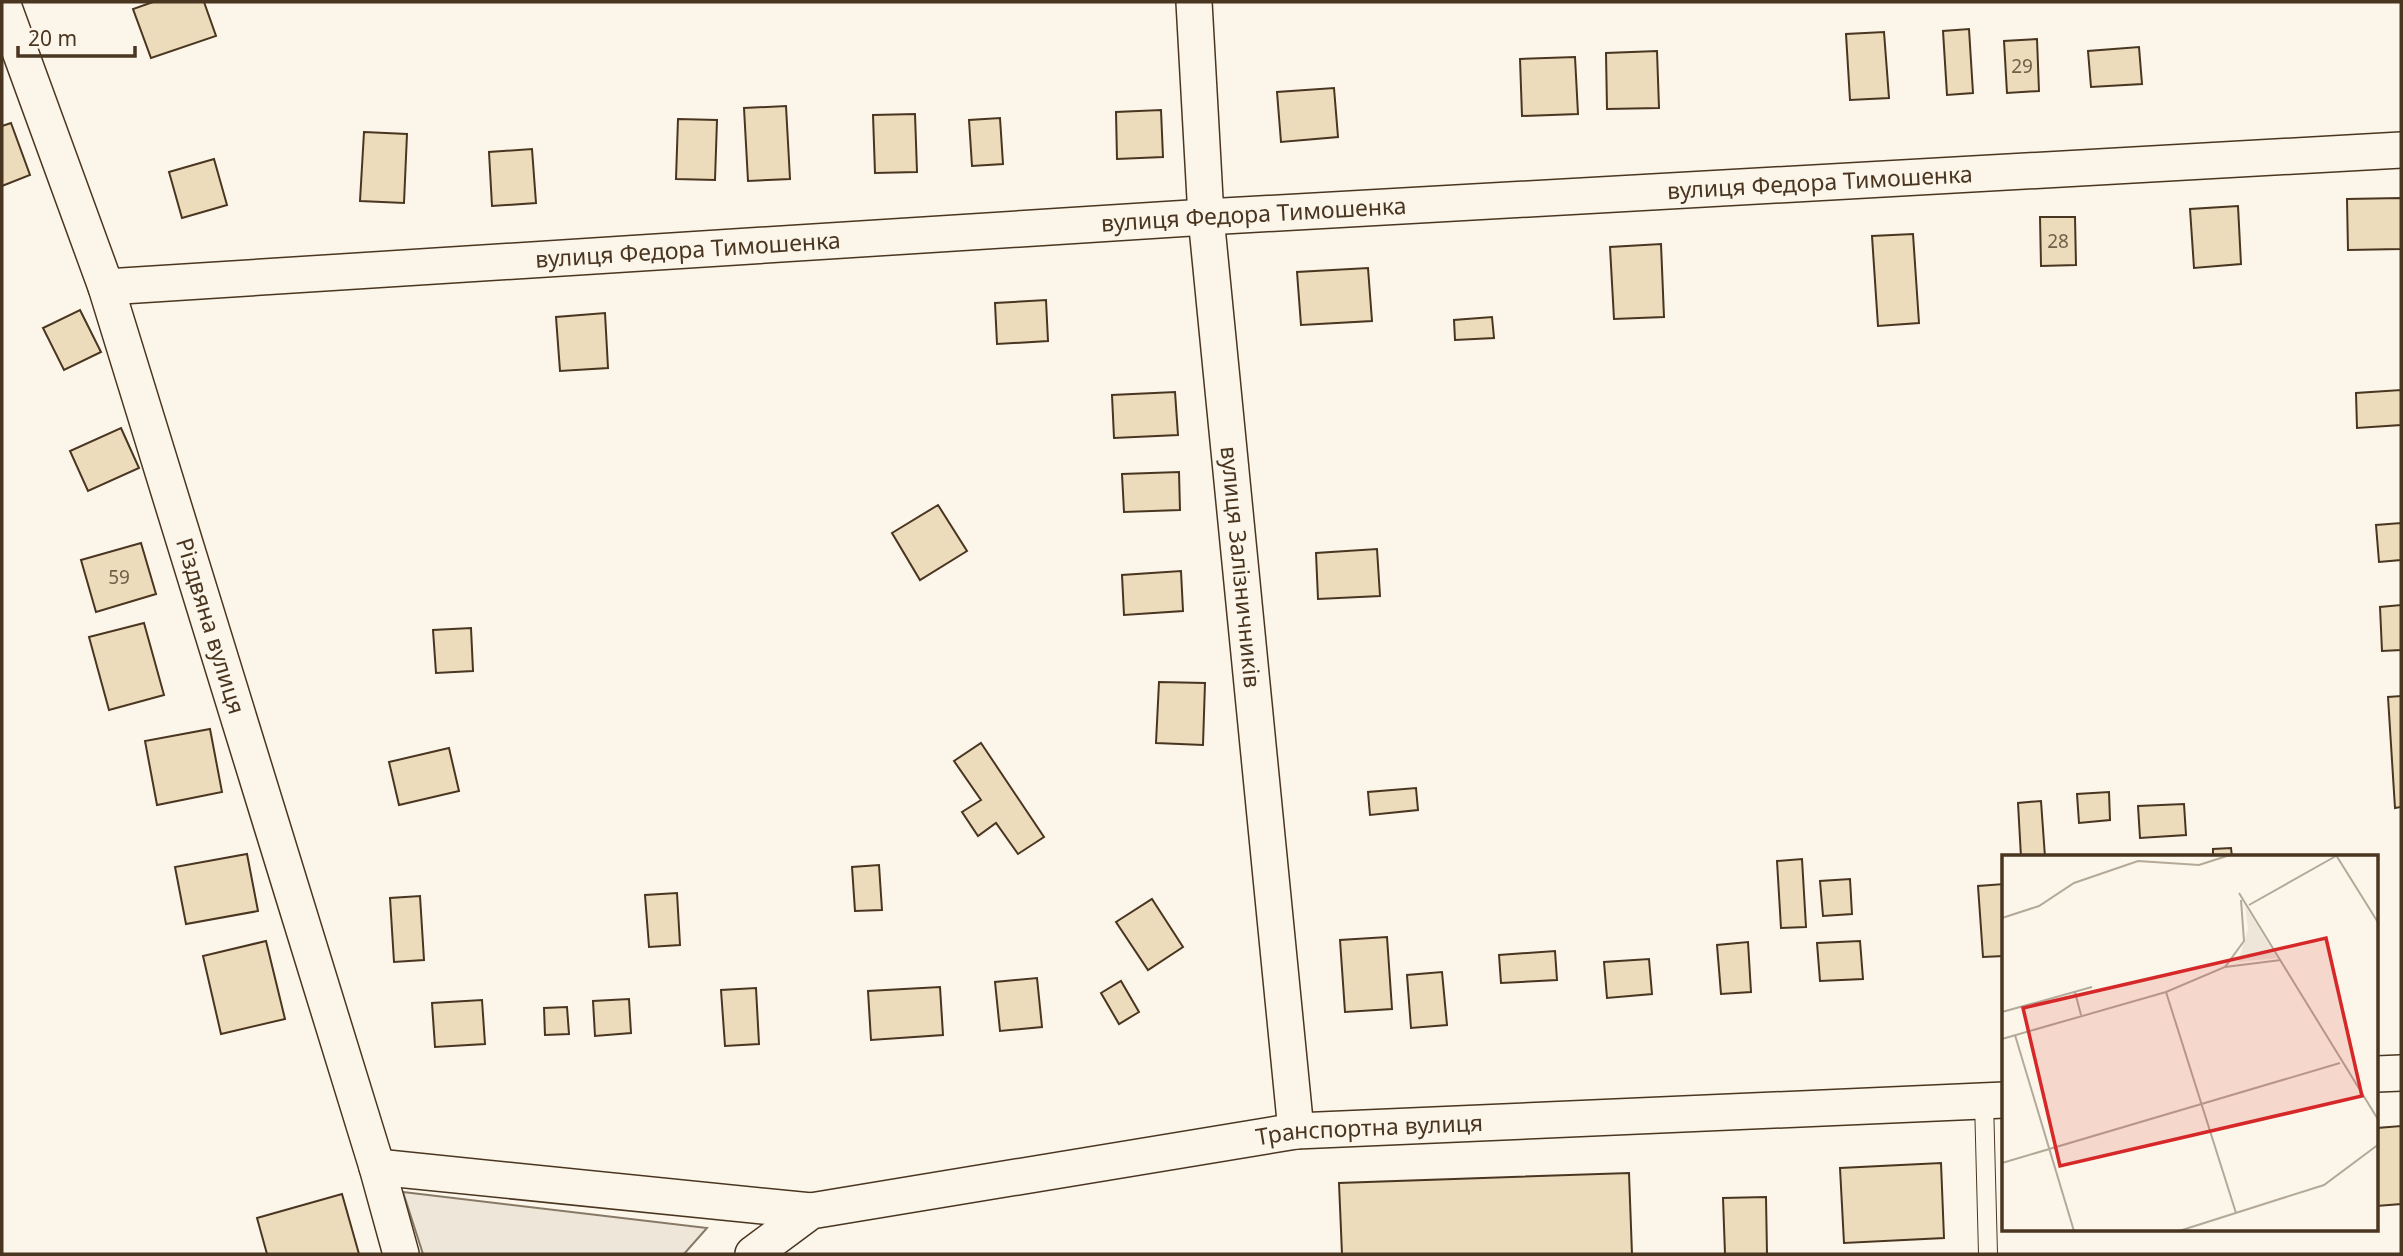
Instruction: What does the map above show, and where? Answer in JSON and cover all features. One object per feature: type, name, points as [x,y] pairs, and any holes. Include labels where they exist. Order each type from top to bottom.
[{"type":"street","name":"Різдвяна вулиця","points":[[2,2],[106,287],[377,1167],[401,1254]]},
{"type":"street","name":"вулиця Залізничників","points":[[1194,2],[1206,217],[1296,1131]]},
{"type":"street","name":"вулиця Федора Тимошенка","points":[[106,287],[1206,217],[2401,150]]},
{"type":"street","points":[[2378,1074],[2401,1073]]},
{"type":"street","name":"Транспортна вулиця","points":[[753,1254],[811,1211],[1296,1131],[1994,1101]]},
{"type":"street","points":[[377,1167],[811,1211]]},
{"type":"lane","points":[[1988,1254],[1994,1101]]},
{"type":"shaded area","points":[[403,1192],[707,1228],[684,1254],[423,1254]]},
{"type":"building","points":[[153,2],[204,2],[216,36],[151,58],[133,9]]},
{"type":"building","points":[[1969,29],[1973,93],[1947,95],[1943,31]]},
{"type":"building","points":[[1884,32],[1889,98],[1850,100],[1846,34]]},
{"type":"building","points":[[2037,39],[2039,91],[2007,93],[2004,41]]},
{"type":"building","points":[[2139,47],[2142,84],[2091,87],[2088,51]]},
{"type":"building","points":[[1657,51],[1659,108],[1607,109],[1606,53]]},
{"type":"building","points":[[1575,57],[1578,114],[1522,116],[1520,59]]},
{"type":"building","points":[[1334,88],[1338,137],[1281,142],[1277,92]]},
{"type":"building","points":[[786,106],[790,179],[748,181],[744,108]]},
{"type":"building","points":[[1161,110],[1163,157],[1117,159],[1116,112]]},
{"type":"building","points":[[915,114],[917,172],[875,173],[873,115]]},
{"type":"building","points":[[1000,118],[1003,164],[972,166],[969,120]]},
{"type":"building","points":[[678,119],[717,120],[715,180],[676,179]]},
{"type":"building","points":[[11,123],[30,175],[2,186],[2,126]]},
{"type":"building","points":[[364,132],[407,134],[404,203],[360,201]]},
{"type":"building","points":[[532,149],[536,203],[492,206],[489,152]]},
{"type":"building","points":[[214,159],[227,205],[182,218],[169,172]]},
{"type":"building","points":[[2401,198],[2401,249],[2348,250],[2347,199]]},
{"type":"building","points":[[2238,206],[2241,264],[2194,268],[2190,209]]},
{"type":"building","points":[[2040,217],[2075,217],[2076,265],[2041,266]]},
{"type":"building","points":[[1913,234],[1919,323],[1878,326],[1872,236]]},
{"type":"building","points":[[1661,244],[1664,317],[1614,319],[1610,247]]},
{"type":"building","points":[[1368,268],[1372,321],[1301,325],[1297,272]]},
{"type":"building","points":[[1046,300],[1048,341],[997,344],[995,303]]},
{"type":"building","points":[[80,310],[101,352],[64,370],[43,328]]},
{"type":"building","points":[[605,313],[608,368],[560,371],[556,317]]},
{"type":"building","points":[[1492,317],[1494,338],[1455,340],[1454,320]]},
{"type":"building","points":[[2401,390],[2401,425],[2357,428],[2356,393]]},
{"type":"building","points":[[1175,392],[1178,435],[1114,438],[1112,395]]},
{"type":"building","points":[[121,428],[139,468],[88,491],[70,451]]},
{"type":"building","points":[[1179,472],[1180,510],[1124,512],[1122,474]]},
{"type":"building","points":[[938,505],[967,551],[920,580],[892,533]]},
{"type":"building","points":[[2401,523],[2401,560],[2379,562],[2376,525]]},
{"type":"building","points":[[141,543],[156,594],[96,612],[81,560]]},
{"type":"building","points":[[1377,549],[1380,596],[1318,599],[1316,553]]},
{"type":"building","points":[[1181,571],[1183,611],[1124,615],[1122,575]]},
{"type":"building","points":[[2401,605],[2401,650],[2382,651],[2380,607]]},
{"type":"building","points":[[144,623],[164,695],[109,710],[89,637]]},
{"type":"building","points":[[471,628],[473,671],[436,673],[433,630]]},
{"type":"building","points":[[1159,682],[1205,683],[1203,745],[1156,743]]},
{"type":"building","points":[[2401,696],[2401,807],[2395,808],[2388,697]]},
{"type":"building","points":[[210,729],[222,792],[157,805],[145,741]]},
{"type":"building","points":[[981,743],[1044,837],[1018,854],[996,823],[978,836],[962,812],[981,800],[954,761]]},
{"type":"building","points":[[449,748],[459,791],[399,805],[389,762]]},
{"type":"building","points":[[1416,788],[1418,810],[1370,815],[1368,792]]},
{"type":"building","points":[[2109,792],[2110,820],[2079,823],[2077,794]]},
{"type":"building","points":[[2041,801],[2045,855],[2021,855],[2018,803]]},
{"type":"building","points":[[2184,804],[2186,835],[2140,838],[2138,806]]},
{"type":"building","points":[[2231,848],[2232,855],[2213,855],[2213,849]]},
{"type":"building","points":[[247,854],[258,911],[186,924],[175,867]]},
{"type":"building","points":[[1802,859],[1806,927],[1781,928],[1777,861]]},
{"type":"building","points":[[879,865],[882,910],[855,911],[852,867]]},
{"type":"building","points":[[1850,879],[1852,914],[1823,916],[1820,881]]},
{"type":"building","points":[[2002,884],[2002,956],[1983,957],[1978,886]]},
{"type":"building","points":[[677,893],[680,945],[649,947],[645,895]]},
{"type":"building","points":[[420,896],[424,960],[394,962],[390,898]]},
{"type":"building","points":[[1152,899],[1183,947],[1148,970],[1116,922]]},
{"type":"building","points":[[1387,937],[1392,1009],[1345,1012],[1340,940]]},
{"type":"building","points":[[266,941],[285,1019],[221,1034],[203,956]]},
{"type":"building","points":[[1860,941],[1863,979],[1820,981],[1817,943]]},
{"type":"building","points":[[1748,942],[1751,992],[1721,994],[1717,945]]},
{"type":"building","points":[[1555,951],[1557,980],[1501,983],[1499,955]]},
{"type":"building","points":[[1649,959],[1652,994],[1607,998],[1604,962]]},
{"type":"building","points":[[1442,972],[1447,1025],[1411,1028],[1407,975]]},
{"type":"building","points":[[1037,978],[1042,1027],[1000,1031],[995,982]]},
{"type":"building","points":[[1121,981],[1139,1012],[1119,1024],[1101,993]]},
{"type":"building","points":[[940,987],[943,1035],[871,1040],[868,991]]},
{"type":"building","points":[[756,988],[759,1044],[725,1046],[721,990]]},
{"type":"building","points":[[629,999],[631,1033],[595,1036],[593,1001]]},
{"type":"building","points":[[482,1000],[485,1044],[435,1047],[432,1003]]},
{"type":"building","points":[[567,1007],[569,1034],[545,1035],[544,1008]]},
{"type":"building","points":[[2401,1126],[2401,1204],[2378,1206],[2378,1128]]},
{"type":"building","points":[[1941,1163],[1944,1238],[1844,1243],[1840,1168]]},
{"type":"building","points":[[1629,1173],[1632,1254],[1342,1254],[1339,1183]]},
{"type":"building","points":[[342,1194],[359,1254],[267,1254],[257,1218]]},
{"type":"building","points":[[1766,1197],[1767,1254],[1725,1254],[1723,1198]]}]
